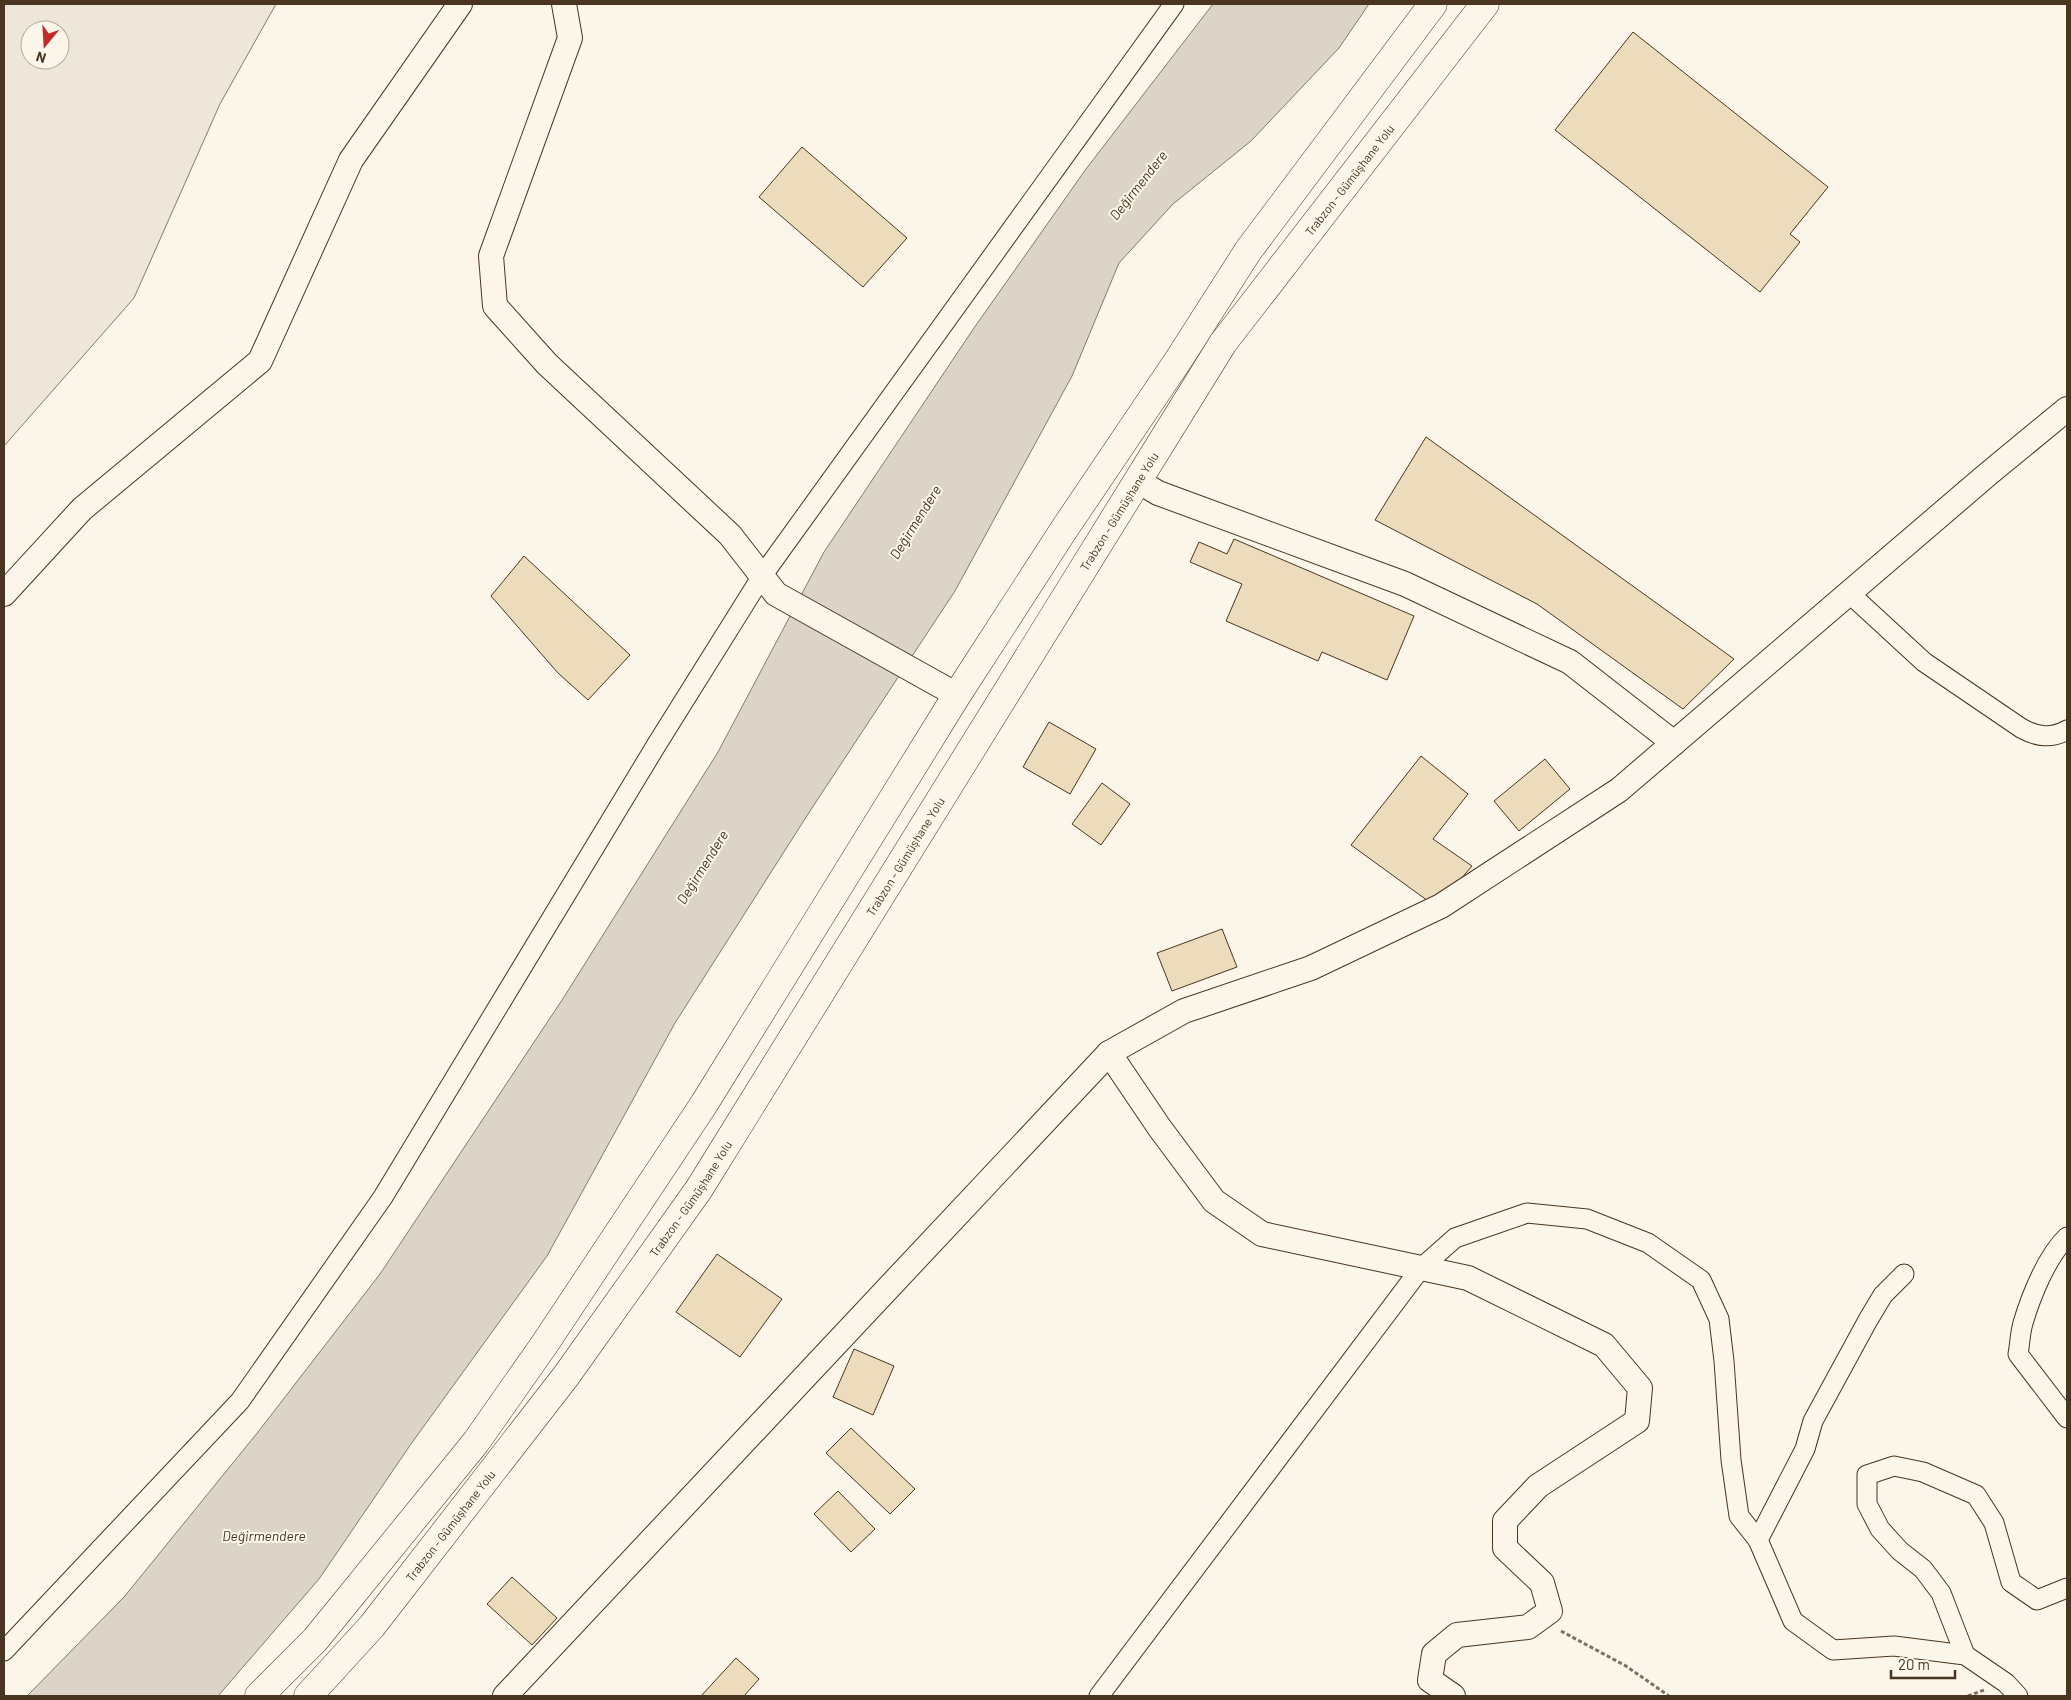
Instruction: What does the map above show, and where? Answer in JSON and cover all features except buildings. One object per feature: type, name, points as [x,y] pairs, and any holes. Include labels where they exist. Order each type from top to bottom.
[{"type":"highway","points":[[259,1696],[315,1640],[334,1618],[476,1442],[538,1354],[704,1104],[957,695],[1248,251],[1433,4]]},
{"type":"highway","name":"Trabzon - Gümüşhane Yolu","points":[[308,1696],[372,1626],[566,1376],[699,1189],[1223,342],[1485,4]]},
{"type":"street","points":[[4,594],[82,509],[260,361],[351,160],[460,4]]},
{"type":"street","points":[[564,4],[570,38],[491,256],[495,306],[547,364],[730,536],[769,585],[957,695]]},
{"type":"street","points":[[4,1651],[240,1401],[383,1197],[652,753],[1174,4]]},
{"type":"street","points":[[505,1696],[1109,1053],[1184,1011],[1311,968],[1441,906],[1619,790],[2067,409]]},
{"type":"street","points":[[1138,481],[1158,492],[1405,584],[1570,662],[1674,743]]},
{"type":"street","points":[[1849,593],[1924,662],[2021,728],[2033,734],[2057,736],[2067,730]]},
{"type":"street","points":[[1109,1053],[1159,1127],[1214,1201],[1262,1234],[1468,1278],[1604,1346],[1640,1388],[1637,1421],[1538,1486],[1505,1521],[1505,1548],[1542,1583],[1550,1611],[1528,1627],[1457,1635],[1434,1654],[1430,1680],[1453,1696]]},
{"type":"street","points":[[1099,1696],[1421,1268],[1455,1238],[1527,1213],[1586,1219],[1648,1243],[1701,1280],[1719,1319],[1731,1460],[1739,1516],[1758,1540],[1793,1621],[1833,1650],[1894,1646],[1965,1655],[2006,1683],[2018,1696]]},
{"type":"street","points":[[2067,1237],[2056,1247],[2032,1298],[2022,1325],[2018,1354],[2067,1418]]},
{"type":"street","points":[[1758,1540],[1804,1449],[1813,1422],[1868,1320],[1883,1295],[1904,1274]]},
{"type":"street","points":[[1965,1655],[1941,1593],[1923,1569],[1900,1551],[1880,1529],[1867,1504],[1867,1475],[1894,1466],[1922,1472],[1976,1495],[1994,1523],[2011,1582],[2037,1600],[2067,1588]]},
{"type":"path","points":[[1528,1627],[1560,1630],[1626,1666],[1669,1696]]},
{"type":"shaded area","points":[[4,4],[276,4],[220,104],[134,298],[4,446]]},
{"type":"water","name":"Değirmendere","points":[[1213,4],[1369,4],[1339,48],[1251,141],[1173,204],[1119,263],[1072,376],[955,591],[810,811],[675,1023],[547,1256],[411,1444],[319,1579],[218,1696],[27,1696],[124,1597],[258,1432],[380,1274],[564,997],[718,752],[824,552],[974,328],[1086,169]]}]
